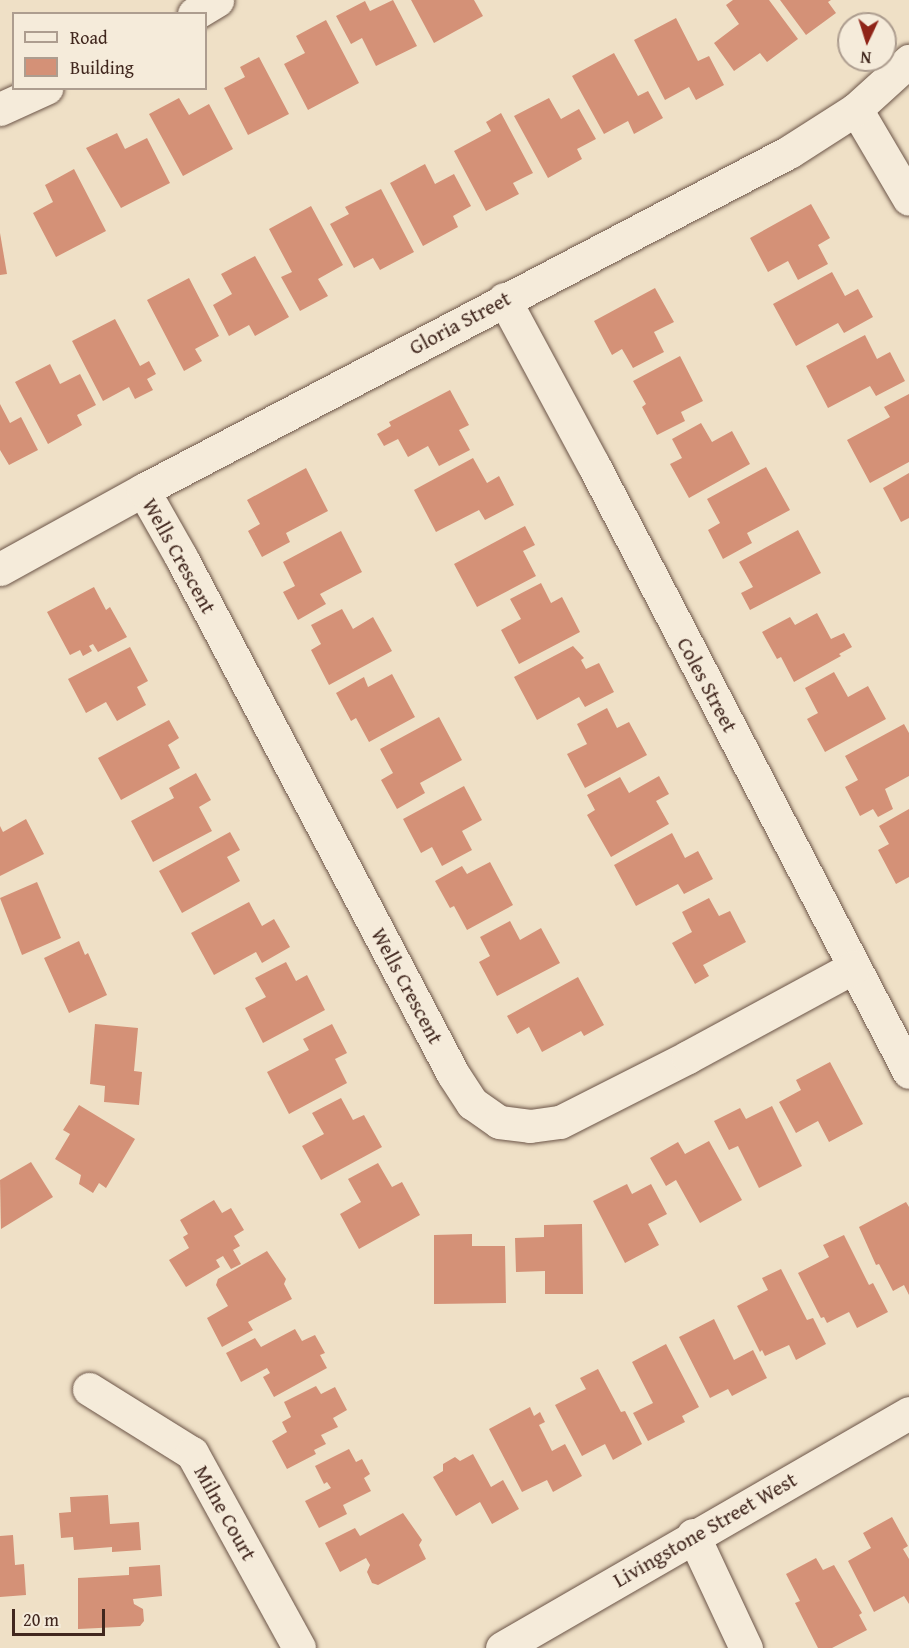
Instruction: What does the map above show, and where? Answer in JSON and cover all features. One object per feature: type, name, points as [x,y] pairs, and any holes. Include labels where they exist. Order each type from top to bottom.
[{"type":"street","points":[[197,12],[218,0]]},
{"type":"street","name":"Gloria Street","points":[[0,569],[143,490],[504,299],[708,196],[789,152],[856,109],[909,61]]},
{"type":"street","points":[[0,109],[42,90]]},
{"type":"street","points":[[856,109],[909,199]]},
{"type":"street","name":"Coles Street","points":[[504,299],[593,464],[909,1072]]},
{"type":"street","name":"Wells Crescent","points":[[143,490],[181,557],[453,1074],[472,1103],[499,1122],[530,1126],[560,1122],[688,1058],[854,967]]},
{"type":"street","name":"Milne Court","points":[[90,1389],[192,1453],[299,1648]]},
{"type":"street","name":"Livingstone Street West","points":[[502,1648],[693,1535],[909,1413]]},
{"type":"street","points":[[693,1535],[746,1648]]},
{"type":"building","points":[[393,0],[417,46],[376,66],[362,38],[351,44],[336,16],[365,1],[370,11]]},
{"type":"building","points":[[411,0],[474,0],[483,16],[434,43]]},
{"type":"building","points":[[733,0],[769,0],[798,39],[767,62],[760,53],[734,71],[714,43],[739,24],[726,5]]},
{"type":"building","points":[[780,0],[831,0],[828,2],[836,13],[806,35]]},
{"type":"building","points":[[676,18],[698,61],[709,56],[724,85],[696,100],[689,87],[665,100],[634,40]]},
{"type":"building","points":[[326,20],[359,83],[308,110],[284,64],[305,53],[296,36]]},
{"type":"building","points":[[614,53],[638,96],[648,91],[663,118],[634,134],[628,121],[604,134],[572,76]]},
{"type":"building","points":[[259,57],[289,114],[248,135],[224,88],[245,77],[240,67]]},
{"type":"building","points":[[179,98],[189,115],[209,104],[233,149],[183,176],[149,114]]},
{"type":"building","points":[[549,98],[561,119],[579,109],[596,139],[577,149],[582,159],[548,178],[514,116]]},
{"type":"building","points":[[501,113],[533,173],[513,183],[519,194],[486,211],[454,151],[491,131],[486,122]]},
{"type":"building","points":[[117,133],[125,149],[147,138],[170,183],[121,208],[86,148]]},
{"type":"building","points":[[425,164],[435,184],[454,174],[471,206],[453,216],[458,227],[423,246],[390,183]]},
{"type":"building","points":[[74,169],[106,231],[56,257],[33,213],[53,202],[45,185]]},
{"type":"building","points":[[381,189],[414,252],[380,270],[373,258],[354,268],[330,224],[349,214],[345,207]]},
{"type":"building","points":[[811,204],[830,238],[818,245],[828,264],[798,280],[788,261],[768,272],[750,238]]},
{"type":"building","points":[[311,206],[343,265],[318,279],[328,296],[300,311],[281,277],[292,272],[269,229]]},
{"type":"building","points":[[0,233],[7,274],[0,275]]},
{"type":"building","points":[[255,256],[289,317],[255,336],[249,325],[229,336],[213,305],[232,294],[221,274]]},
{"type":"building","points":[[832,272],[845,296],[858,289],[873,317],[844,333],[838,323],[796,346],[773,304]]},
{"type":"building","points":[[189,278],[219,336],[195,349],[202,361],[184,371],[147,300]]},
{"type":"building","points":[[655,288],[674,322],[654,332],[664,352],[633,368],[622,349],[612,355],[594,321]]},
{"type":"building","points":[[115,319],[140,366],[149,361],[156,374],[147,379],[153,390],[135,399],[129,387],[103,401],[72,341]]},
{"type":"building","points":[[865,335],[877,359],[890,352],[905,381],[876,396],[870,386],[828,408],[806,366]]},
{"type":"building","points":[[680,356],[703,401],[681,412],[685,421],[657,435],[642,407],[646,404],[633,381]]},
{"type":"building","points":[[50,364],[60,384],[80,374],[96,405],[77,415],[82,425],[48,444],[15,382]]},
{"type":"building","points":[[450,390],[469,425],[459,430],[470,450],[439,466],[428,446],[408,457],[398,439],[384,446],[377,434],[391,426],[389,422]]},
{"type":"building","points":[[909,394],[909,462],[870,483],[847,440],[890,417],[884,407]]},
{"type":"building","points":[[0,404],[10,423],[21,417],[38,450],[9,465],[0,450]]},
{"type":"building","points":[[701,423],[712,442],[732,431],[750,464],[689,498],[670,464],[682,458],[672,439]]},
{"type":"building","points":[[473,458],[487,483],[499,476],[514,505],[485,520],[479,510],[436,532],[414,490]]},
{"type":"building","points":[[766,467],[790,510],[747,533],[752,543],[723,559],[708,530],[720,523],[707,499]]},
{"type":"building","points":[[306,468],[328,511],[286,533],[290,542],[262,557],[248,531],[260,524],[247,500]]},
{"type":"building","points":[[909,473],[909,518],[901,522],[883,488]]},
{"type":"building","points":[[525,526],[535,545],[523,551],[536,576],[477,607],[454,564]]},
{"type":"building","points":[[798,530],[821,573],[750,610],[741,593],[753,587],[739,562]]},
{"type":"building","points":[[341,531],[362,572],[320,594],[326,604],[298,620],[283,592],[295,586],[283,562]]},
{"type":"building","points":[[541,583],[551,603],[562,597],[580,632],[519,664],[501,630],[521,619],[510,599]]},
{"type":"building","points":[[94,587],[106,610],[110,607],[127,637],[98,652],[93,644],[89,646],[92,651],[83,656],[80,650],[70,655],[47,612]]},
{"type":"building","points":[[342,609],[353,629],[373,617],[392,651],[329,685],[311,650],[321,644],[311,625]]},
{"type":"building","points":[[817,613],[831,639],[844,633],[852,647],[839,654],[841,656],[794,682],[781,657],[777,659],[762,632],[790,617],[795,625]]},
{"type":"building","points":[[573,646],[584,658],[581,660],[586,669],[599,663],[614,692],[585,707],[579,697],[537,720],[514,677]]},
{"type":"building","points":[[130,647],[148,681],[137,687],[146,705],[117,721],[106,702],[86,713],[68,679]]},
{"type":"building","points":[[834,672],[848,697],[868,686],[886,719],[825,752],[807,719],[818,713],[805,688]]},
{"type":"building","points":[[392,674],[415,717],[369,742],[356,718],[351,721],[336,693],[364,677],[368,687]]},
{"type":"building","points":[[607,708],[617,728],[629,722],[647,755],[585,788],[567,754],[587,744],[577,724]]},
{"type":"building","points":[[439,717],[462,760],[420,783],[425,793],[397,809],[381,780],[393,773],[380,749]]},
{"type":"building","points":[[169,720],[179,738],[168,745],[180,768],[121,800],[98,758]]},
{"type":"building","points":[[904,724],[909,733],[909,776],[885,789],[893,809],[878,817],[873,809],[860,816],[845,787],[858,780],[845,756]]},
{"type":"building","points":[[196,773],[211,800],[199,807],[212,831],[153,862],[131,821],[174,798],[169,788]]},
{"type":"building","points":[[659,776],[669,794],[656,801],[669,824],[611,857],[587,815],[595,810],[587,795],[620,777],[629,793]]},
{"type":"building","points":[[464,786],[482,820],[462,831],[472,850],[442,866],[432,847],[421,853],[403,819]]},
{"type":"building","points":[[909,809],[909,877],[896,884],[878,850],[889,844],[879,826]]},
{"type":"building","points":[[26,819],[44,854],[0,876],[0,826],[3,832]]},
{"type":"building","points":[[230,832],[240,850],[227,857],[240,881],[182,913],[159,871]]},
{"type":"building","points":[[672,833],[685,858],[698,851],[713,879],[684,894],[678,884],[636,906],[614,865]]},
{"type":"building","points":[[490,862],[513,905],[467,930],[454,906],[450,908],[435,881],[462,866],[467,874]]},
{"type":"building","points":[[37,882],[61,938],[22,955],[0,898]]},
{"type":"building","points":[[709,898],[719,916],[730,911],[746,942],[703,965],[709,976],[695,984],[672,943],[692,932],[682,912]]},
{"type":"building","points":[[249,902],[262,926],[274,919],[290,947],[262,963],[256,952],[214,975],[191,933]]},
{"type":"building","points":[[510,921],[520,940],[541,928],[560,963],[497,996],[479,962],[490,956],[480,937]]},
{"type":"building","points":[[79,941],[85,955],[88,953],[107,995],[69,1013],[44,958]]},
{"type":"building","points":[[286,962],[296,981],[307,975],[325,1010],[263,1043],[245,1008],[266,997],[255,978]]},
{"type":"building","points":[[578,977],[604,1025],[584,1036],[581,1031],[542,1052],[529,1027],[517,1034],[507,1016]]},
{"type":"building","points":[[95,1024],[138,1028],[134,1071],[142,1072],[139,1105],[104,1102],[105,1086],[90,1084]]},
{"type":"building","points":[[332,1024],[347,1053],[335,1059],[347,1083],[289,1114],[267,1072],[309,1050],[303,1039]]},
{"type":"building","points":[[830,1062],[863,1124],[829,1142],[818,1121],[796,1133],[779,1102],[801,1090],[796,1080]]},
{"type":"building","points":[[341,1098],[353,1120],[364,1115],[382,1147],[321,1180],[302,1146],[324,1134],[312,1113]]},
{"type":"building","points":[[79,1105],[135,1139],[106,1188],[99,1183],[93,1193],[79,1184],[81,1175],[55,1159],[70,1134],[63,1130]]},
{"type":"building","points":[[772,1106],[802,1166],[759,1188],[738,1146],[729,1150],[714,1121],[740,1108],[746,1119]]},
{"type":"building","points":[[709,1141],[742,1200],[700,1223],[676,1180],[666,1186],[650,1158],[678,1142],[685,1154]]},
{"type":"building","points":[[31,1162],[53,1197],[1,1229],[0,1180]]},
{"type":"building","points":[[378,1163],[392,1187],[402,1182],[420,1215],[359,1249],[340,1214],[361,1202],[348,1179]]},
{"type":"building","points":[[627,1184],[632,1194],[651,1184],[667,1214],[648,1224],[659,1245],[625,1263],[593,1201]]},
{"type":"building","points":[[214,1200],[222,1213],[231,1208],[244,1230],[234,1236],[240,1246],[233,1250],[241,1264],[231,1269],[223,1256],[216,1260],[220,1267],[186,1287],[169,1260],[189,1248],[183,1237],[188,1234],[180,1220]]},
{"type":"building","points":[[906,1202],[909,1207],[909,1295],[904,1285],[893,1291],[879,1264],[876,1265],[859,1227]]},
{"type":"building","points":[[582,1224],[583,1294],[545,1294],[545,1271],[516,1272],[515,1238],[544,1237],[544,1225]]},
{"type":"building","points":[[472,1234],[472,1246],[505,1246],[506,1303],[434,1304],[434,1235]]},
{"type":"building","points":[[844,1235],[869,1285],[873,1283],[888,1312],[857,1328],[849,1312],[827,1323],[824,1317],[821,1318],[798,1273],[829,1257],[823,1245]]},
{"type":"building","points":[[267,1251],[286,1279],[284,1284],[292,1299],[248,1322],[253,1330],[222,1347],[207,1318],[228,1306],[216,1285],[218,1279]]},
{"type":"building","points":[[781,1269],[807,1320],[813,1318],[826,1344],[796,1360],[789,1345],[765,1356],[762,1350],[760,1352],[737,1306],[768,1290],[762,1278]]},
{"type":"building","points":[[714,1319],[734,1360],[753,1350],[767,1378],[732,1396],[728,1389],[710,1398],[679,1337]]},
{"type":"building","points":[[295,1329],[302,1341],[315,1335],[325,1353],[320,1355],[327,1368],[274,1397],[263,1377],[270,1373],[267,1368],[241,1382],[226,1353],[255,1338],[261,1347]]},
{"type":"building","points":[[666,1344],[699,1407],[682,1416],[685,1422],[648,1441],[633,1413],[653,1403],[632,1362]]},
{"type":"building","points":[[598,1369],[621,1412],[625,1411],[642,1444],[613,1460],[605,1444],[582,1456],[555,1405],[586,1389],[580,1378]]},
{"type":"building","points":[[316,1386],[321,1394],[335,1387],[347,1410],[333,1418],[338,1427],[321,1435],[326,1444],[314,1450],[316,1454],[287,1469],[272,1441],[287,1432],[282,1422],[291,1417],[284,1402]]},
{"type":"building","points":[[530,1407],[534,1416],[540,1412],[545,1422],[539,1425],[552,1451],[565,1444],[582,1476],[553,1492],[547,1480],[522,1492],[489,1429]]},
{"type":"building","points":[[349,1449],[356,1462],[362,1459],[370,1474],[364,1478],[371,1491],[343,1505],[347,1514],[319,1528],[305,1501],[331,1488],[327,1482],[324,1484],[315,1466]]},
{"type":"building","points":[[473,1454],[491,1487],[503,1480],[519,1509],[492,1524],[480,1502],[456,1516],[433,1477],[443,1471],[443,1464],[455,1457],[460,1461]]},
{"type":"building","points":[[108,1495],[110,1524],[139,1522],[141,1550],[112,1552],[112,1547],[74,1550],[73,1537],[61,1538],[59,1513],[71,1512],[70,1497]]},
{"type":"building","points":[[403,1513],[422,1540],[419,1545],[426,1559],[378,1585],[372,1583],[367,1572],[370,1565],[366,1558],[340,1572],[325,1543],[355,1528],[360,1536]]},
{"type":"building","points":[[892,1517],[908,1546],[903,1549],[909,1559],[909,1604],[904,1596],[874,1612],[848,1561],[871,1548],[863,1533]]},
{"type":"building","points":[[13,1535],[15,1565],[24,1564],[26,1595],[0,1597],[0,1536]]},
{"type":"building","points":[[816,1558],[823,1570],[834,1565],[862,1613],[859,1615],[867,1630],[832,1648],[818,1648],[795,1603],[800,1601],[786,1574]]},
{"type":"building","points":[[160,1565],[162,1596],[133,1599],[134,1604],[143,1609],[144,1621],[140,1626],[78,1629],[78,1578],[129,1575],[129,1567]]}]
